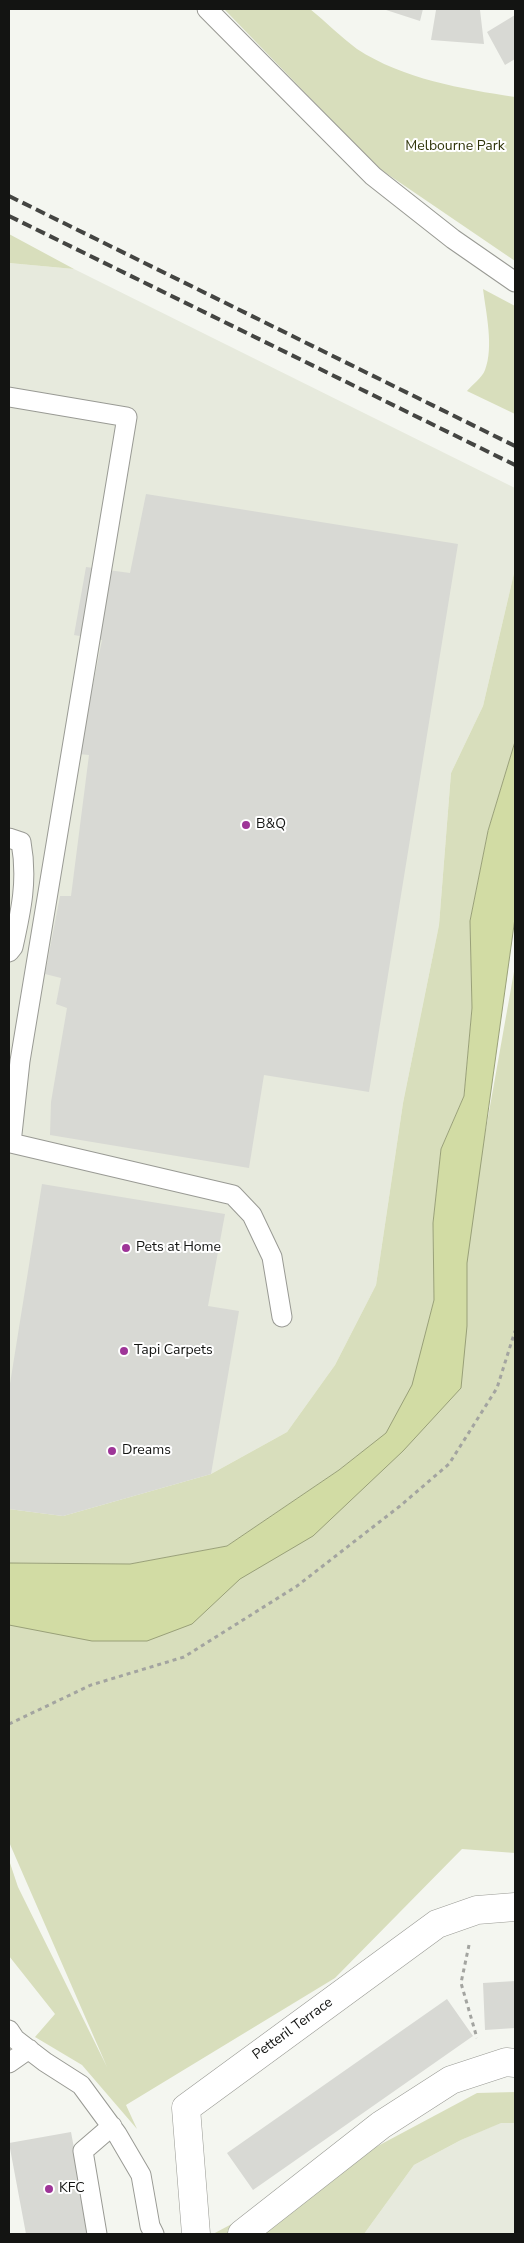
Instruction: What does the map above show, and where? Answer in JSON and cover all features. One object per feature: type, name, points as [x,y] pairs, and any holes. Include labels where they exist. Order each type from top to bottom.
[{"type":"street","name":"Petteril Terrace","points":[[196,2234],[186,2108],[437,1924],[477,1910],[515,1907]]},
{"type":"street","points":[[242,2234],[389,2120],[451,2080],[510,2062]]},
{"type":"lane","points":[[207,9],[373,176],[454,239],[515,282]]},
{"type":"lane","points":[[9,397],[127,417],[20,1060],[10,1147],[232,1194],[252,1215],[272,1257],[282,1317]]},
{"type":"lane","points":[[9,838],[21,842],[25,866],[21,912],[9,952]]},
{"type":"lane","points":[[9,2030],[15,2039],[29,2050],[81,2085],[112,2126],[141,2175],[150,2226],[154,2234]]},
{"type":"lane","points":[[9,2063],[29,2050]]},
{"type":"lane","points":[[97,2234],[82,2151],[112,2126]]},
{"type":"path","points":[[9,1724],[91,1685],[184,1657],[297,1586],[400,1506],[449,1464],[497,1388],[515,1330]]},
{"type":"path","points":[[477,1910],[461,1983],[477,2037],[510,2062]]},
{"type":"shaded area","points":[[9,263],[74,269],[515,488],[515,569],[483,706],[451,773],[439,925],[403,1103],[376,1285],[335,1365],[287,1432],[211,1474],[63,1516],[9,1509]]},
{"type":"shaded area","points":[[515,742],[515,918],[467,1263],[467,1326],[461,1388],[403,1451],[313,1536],[240,1579],[192,1624],[147,1641],[92,1641],[9,1625],[9,1563],[130,1564],[227,1546],[339,1470],[386,1433],[412,1385],[434,1300],[433,1223],[441,1149],[464,1096],[472,1008],[470,921],[488,831]]},
{"type":"shaded area","points":[[502,2122],[515,2123],[515,2234],[364,2234],[414,2165],[461,2140]]},
{"type":"green space","name":"Melbourne Park","points":[[224,9],[310,9],[357,49],[394,68],[433,81],[515,97],[515,261],[377,167]]},
{"type":"green space","points":[[9,234],[74,269],[9,263]]},
{"type":"green space","points":[[483,289],[515,306],[515,414],[467,391],[482,376],[488,361],[489,341]]},
{"type":"green space","points":[[515,569],[515,742],[488,831],[470,921],[472,1008],[464,1096],[441,1149],[433,1223],[434,1300],[421,1353],[459,1280],[515,966],[515,1853],[462,1849],[335,1978],[126,2105],[137,2129],[82,2065],[35,2037],[55,2014],[9,1956],[9,1860],[18,1887],[107,2067],[9,1842],[9,1620],[175,1610],[375,1442],[339,1470],[227,1546],[130,1564],[9,1563],[9,1509],[63,1516],[211,1474],[287,1432],[335,1365],[376,1285],[403,1103],[439,925],[451,773],[483,706]]},
{"type":"green space","points":[[515,2092],[515,2123],[501,2123],[461,2140],[414,2165],[364,2234],[213,2234],[477,2093]]},
{"type":"building","points":[[383,9],[423,9],[420,21]]},
{"type":"building","points":[[436,10],[480,10],[484,44],[431,40]]},
{"type":"building","points":[[515,15],[515,59],[505,65],[487,32]]},
{"type":"building","name":"B&Q","points":[[146,494],[458,544],[369,1092],[264,1075],[249,1168],[50,1135],[51,1102],[67,1008],[56,1004],[61,978],[45,974],[60,896],[71,896],[89,755],[79,754],[102,640],[74,635],[86,567],[130,573]]},
{"type":"building","points":[[42,1184],[225,1214],[208,1306],[239,1311],[211,1474],[63,1516],[9,1509],[9,1390]]},
{"type":"building","points":[[515,1981],[515,2028],[485,2030],[483,1983]]},
{"type":"building","points":[[447,1999],[473,2036],[253,2190],[227,2153]]},
{"type":"building","name":"KFC","points":[[71,2132],[90,2234],[26,2234],[9,2143]]},
{"type":"railway","points":[[9,196],[515,446]]},
{"type":"railway","points":[[9,216],[515,465]]},
{"type":"place","name":"B&Q","points":[[246,825]]},
{"type":"place","name":"Pets at Home","points":[[126,1248]]},
{"type":"place","name":"Tapi Carpets","points":[[124,1351]]},
{"type":"place","name":"Dreams","points":[[112,1451]]},
{"type":"place","name":"KFC","points":[[49,2189]]}]
